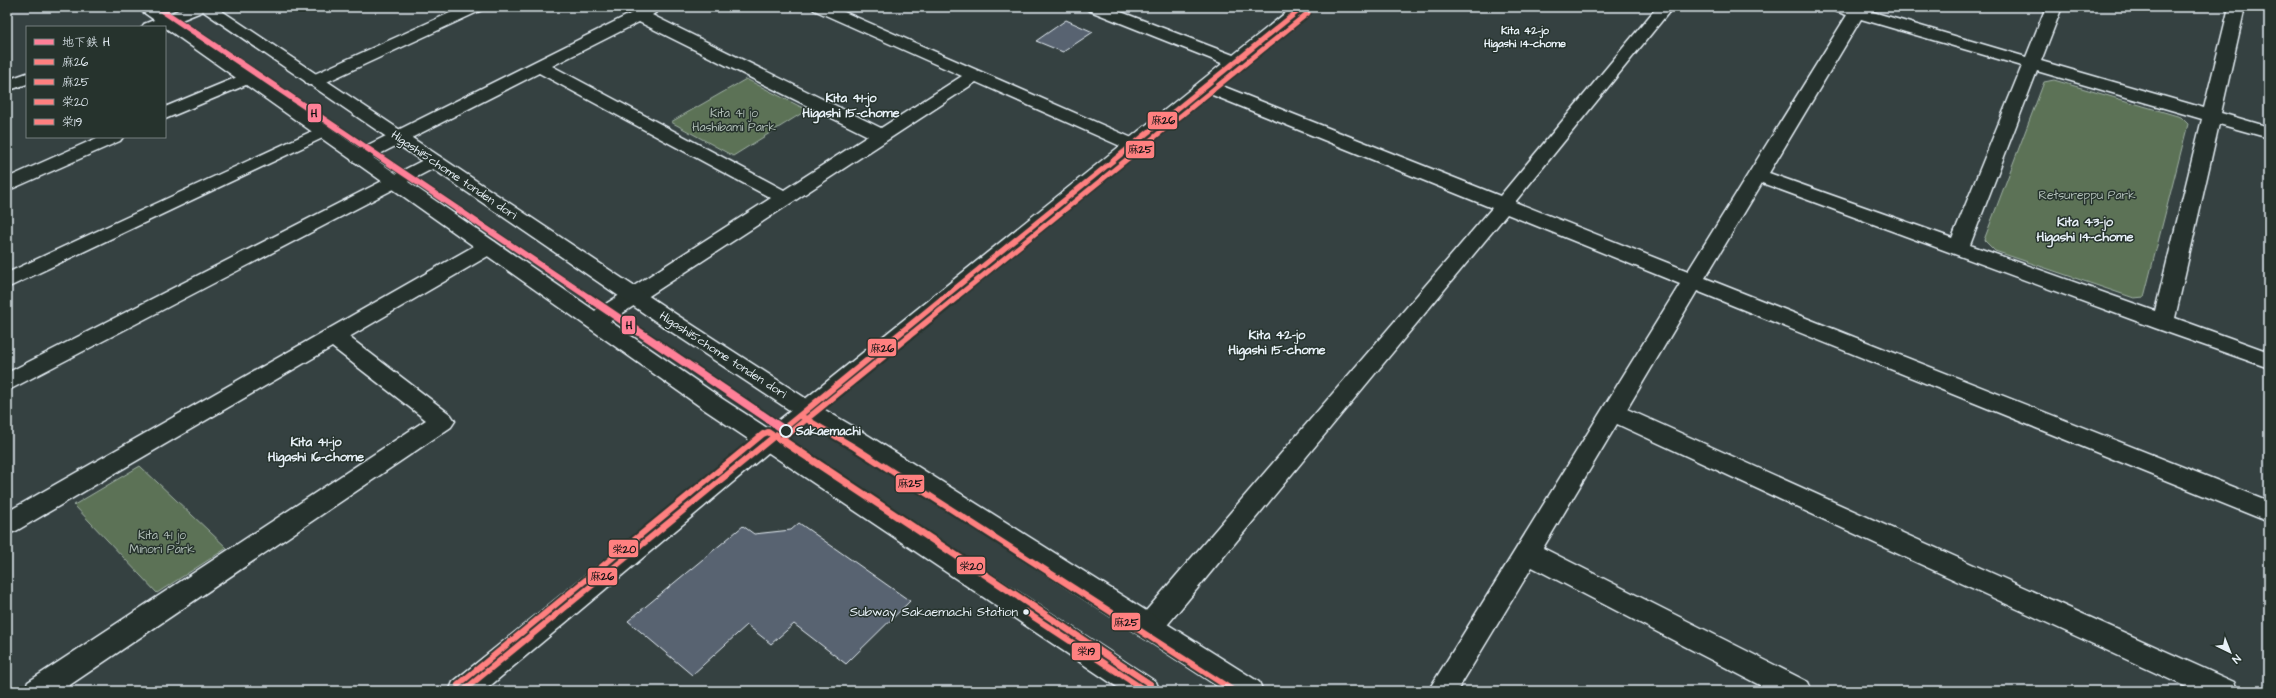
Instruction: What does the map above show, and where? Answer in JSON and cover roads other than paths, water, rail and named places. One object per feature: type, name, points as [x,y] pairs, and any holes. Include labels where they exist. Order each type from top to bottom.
[{"type":"street","points":[[144,7],[157,24],[200,7]]},
{"type":"street","name":"Higashi15chome tonden dori","points":[[205,7],[633,296],[805,409],[858,440],[1249,691]]},
{"type":"street","points":[[314,81],[476,7]]},
{"type":"street","points":[[359,156],[656,7]]},
{"type":"street","points":[[820,7],[1134,145]]},
{"type":"street","points":[[1094,7],[1235,62]]},
{"type":"street","points":[[463,691],[805,409],[1134,145],[1303,7]]},
{"type":"street","points":[[1149,627],[1505,206],[1512,193],[1665,7]]},
{"type":"street","points":[[1958,249],[2054,7]]},
{"type":"street","points":[[2163,322],[2237,7]]},
{"type":"street","points":[[1442,691],[1757,175],[1851,9],[2269,133]]},
{"type":"street","points":[[640,16],[882,136]]},
{"type":"street","points":[[166,29],[247,78],[713,404],[1146,691]]},
{"type":"street","points":[[538,65],[785,198]]},
{"type":"street","points":[[595,321],[976,75]]},
{"type":"street","points":[[7,86],[26,78]]},
{"type":"street","points":[[166,114],[247,78]]},
{"type":"street","points":[[1206,86],[2269,512]]},
{"type":"street","points":[[7,280],[323,131]]},
{"type":"street","points":[[7,185],[112,138]]},
{"type":"street","points":[[7,383],[433,161]]},
{"type":"street","points":[[1757,175],[1958,249],[2269,360]]},
{"type":"street","points":[[7,524],[488,246]]},
{"type":"street","points":[[38,691],[443,421],[333,336]]},
{"type":"street","points":[[1612,412],[2224,691]]},
{"type":"street","points":[[1527,552],[1798,691]]},
{"type":"metro line","name":"H","points":[[157,7],[786,431]]},
{"type":"place","name":"Sakaemachi","points":[[786,431]]},
{"type":"place","name":"Subway Sakaemachi Station","points":[[1026,612]]},
{"type":"district","name":"Kita 42-jo Higashi 14-chome","points":[[1525,36]]},
{"type":"district","name":"Kita 41-jo Higashi 15-chome","points":[[851,106]]},
{"type":"district","name":"Kita 43-jo Higashi 14-chome","points":[[2085,230]]},
{"type":"district","name":"Kita 42-jo Higashi 15-chome","points":[[1277,342]]},
{"type":"district","name":"Kita 41-jo Higashi 16-chome","points":[[316,450]]},
{"type":"park label","name":"Kita 41 jo Hashibami Park","points":[[734,120]]},
{"type":"park label","name":"Retsureppu Park","points":[[2087,195]]},
{"type":"park label","name":"Kita 41 jo Minori Park","points":[[162,542]]}]
